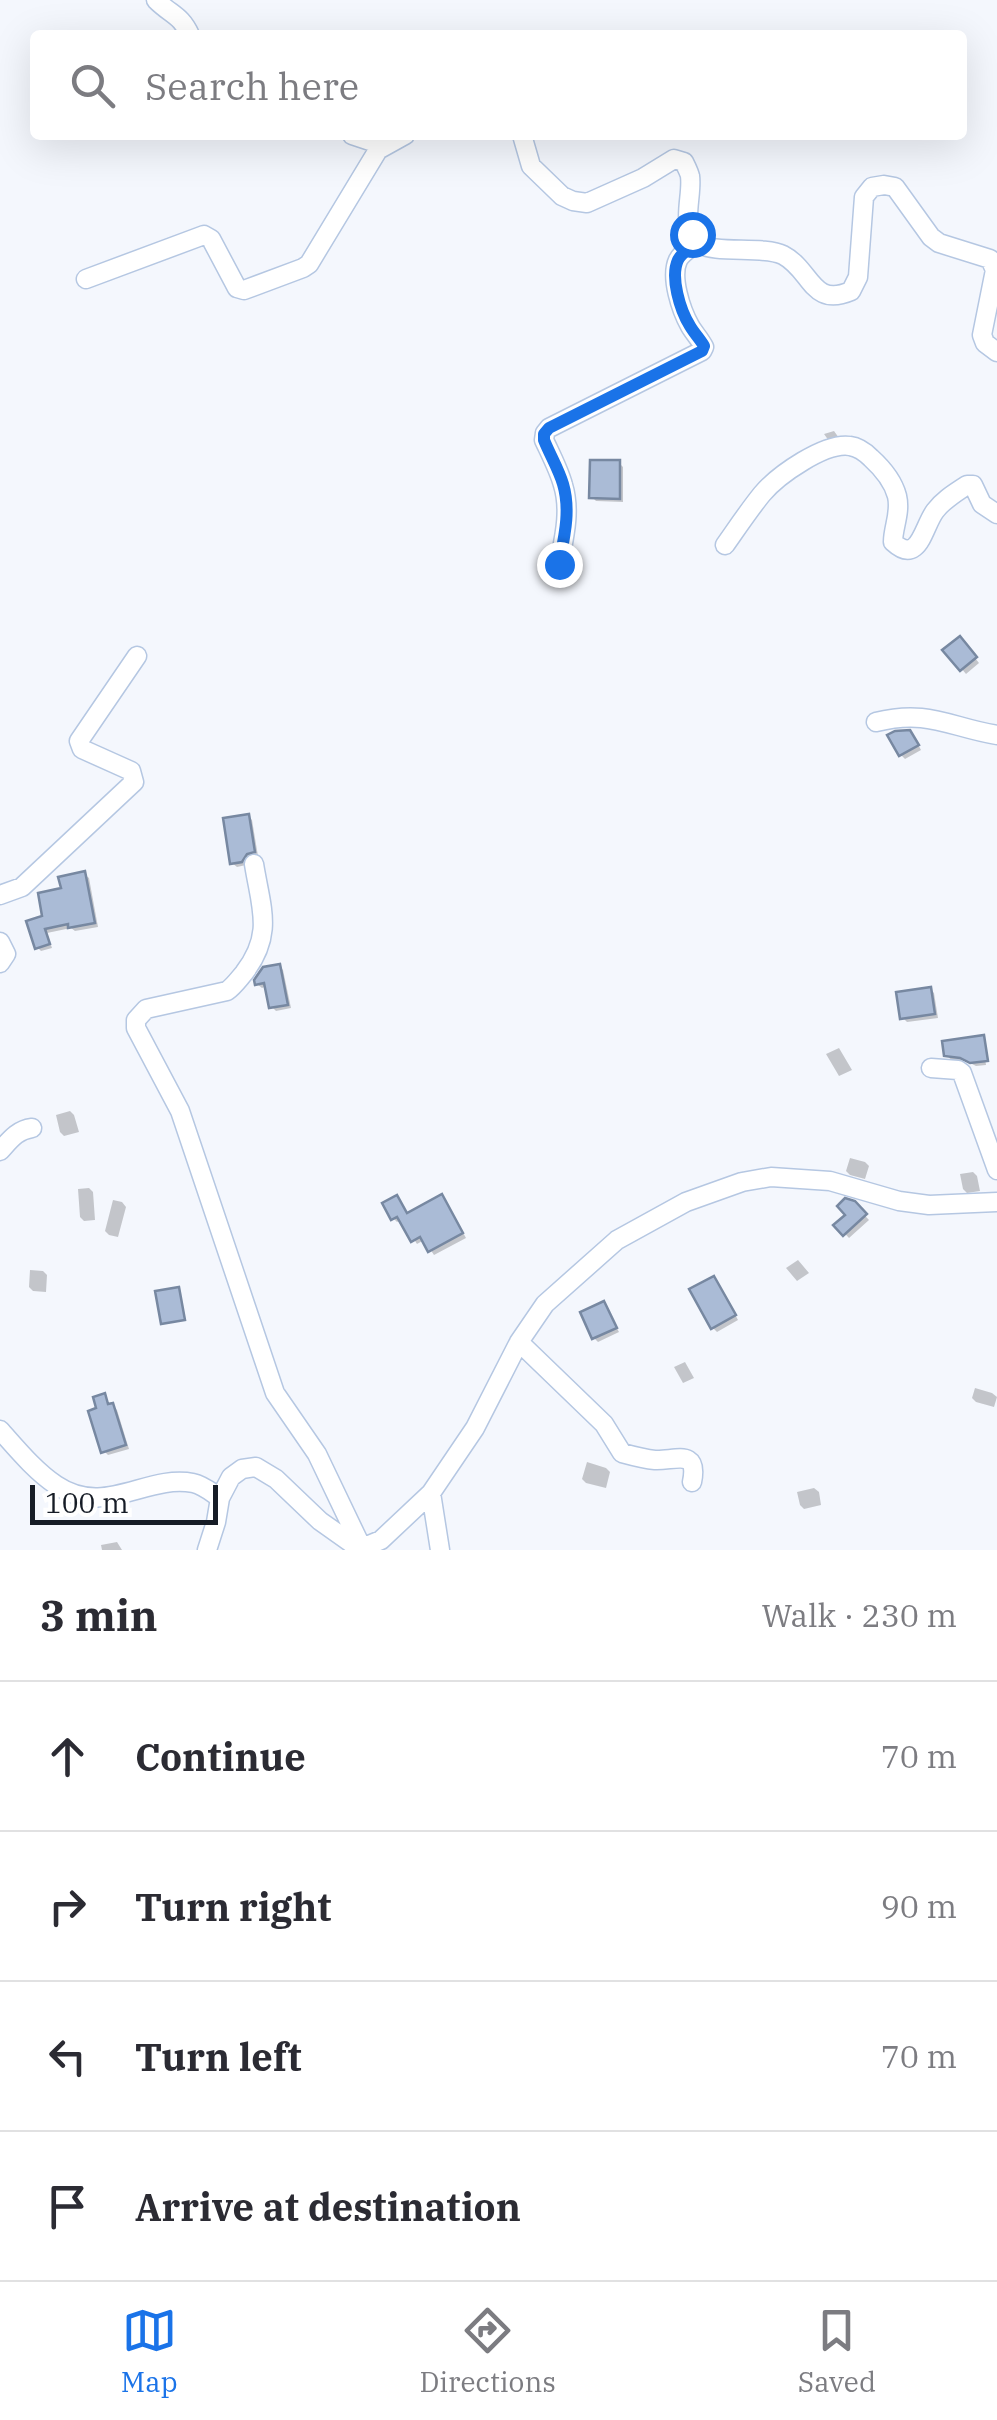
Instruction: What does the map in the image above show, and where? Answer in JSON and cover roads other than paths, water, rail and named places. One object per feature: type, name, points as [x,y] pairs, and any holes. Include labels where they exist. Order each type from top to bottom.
[{"type":"street","points":[[156,0],[183,20],[188,30]]},
{"type":"street","points":[[367,140],[385,146]]},
{"type":"street","points":[[86,279],[204,235],[212,239],[238,288],[244,290],[303,268],[378,150],[395,140]]},
{"type":"street","points":[[523,140],[531,166],[562,196],[573,201],[588,203],[674,159],[684,162],[690,175],[688,224],[697,242],[706,247],[784,255],[824,296],[838,297],[851,291],[858,277],[864,197],[872,187],[895,188],[931,237],[990,259],[994,264],[982,335],[985,343],[997,352]]},
{"type":"street","points":[[559,564],[566,532],[566,506],[563,484],[544,434],[702,351],[702,340],[682,308],[676,277],[679,258],[697,242]]},
{"type":"street","points":[[725,545],[776,480],[804,461],[844,446],[868,455],[891,481],[898,499],[892,537],[903,550],[917,545],[937,508],[967,485],[973,485],[982,504],[997,514]]},
{"type":"street","points":[[0,895],[22,887],[134,782],[131,771],[82,748],[79,741],[137,656]]},
{"type":"street","points":[[876,722],[923,716],[997,735]]},
{"type":"street","points":[[254,864],[264,933],[249,966],[232,988],[146,1009],[136,1020],[136,1028],[180,1111],[275,1393],[309,1440],[361,1546]]},
{"type":"street","points":[[0,942],[6,954],[0,963]]},
{"type":"street","points":[[932,1068],[958,1070],[962,1074],[997,1170]]},
{"type":"street","points":[[0,1151],[16,1134],[32,1128]]},
{"type":"street","points":[[207,1550],[220,1498],[230,1477],[242,1469],[256,1468],[276,1479],[354,1545],[382,1540],[431,1493],[475,1428],[519,1342],[545,1304],[617,1240],[686,1202],[771,1176],[830,1181],[899,1201],[997,1202]]},
{"type":"street","points":[[519,1342],[604,1424],[622,1453],[655,1460],[685,1458],[692,1463],[692,1482]]},
{"type":"street","points":[[0,1430],[56,1485],[74,1494],[94,1498],[115,1496],[188,1482],[220,1498]]},
{"type":"street","points":[[431,1493],[440,1550]]}]
